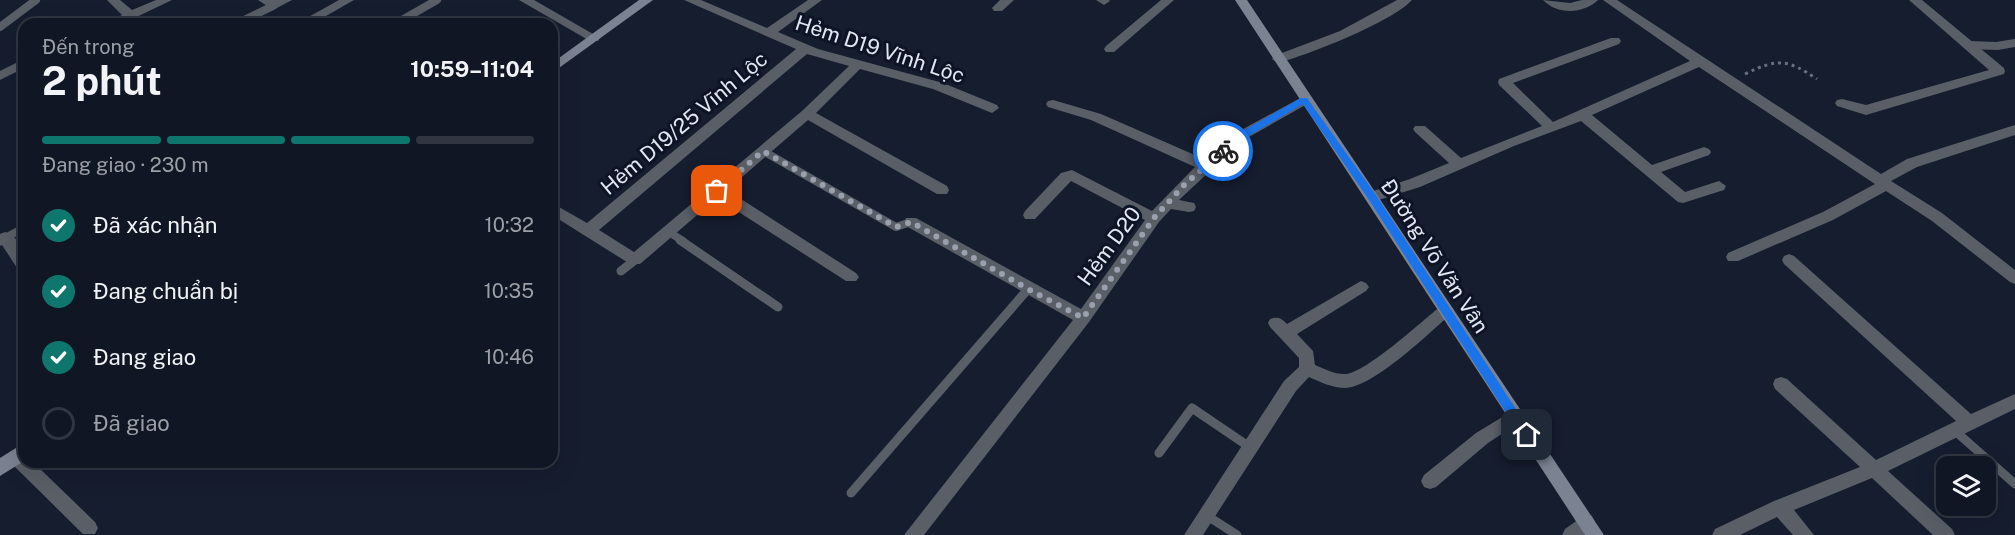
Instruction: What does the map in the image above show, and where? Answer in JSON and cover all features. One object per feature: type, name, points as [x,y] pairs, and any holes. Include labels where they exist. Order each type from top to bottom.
[{"type":"street","points":[[113,0],[131,16]]},
{"type":"street","points":[[126,18],[166,0]]},
{"type":"street","points":[[268,3],[286,0]]},
{"type":"street","points":[[314,18],[348,0]]},
{"type":"street","points":[[525,0],[558,18]]},
{"type":"street","points":[[558,65],[647,0]]},
{"type":"street","name":"Hẻm D19 Vĩnh Lộc","points":[[690,0],[806,48],[857,65],[938,86],[992,108]]},
{"type":"street","points":[[768,33],[816,0]]},
{"type":"street","points":[[1110,49],[1168,0]]},
{"type":"street","name":"Đường Võ Văn Vân","points":[[1241,0],[1304,100],[1372,197],[1514,417],[1590,528]]},
{"type":"street","points":[[1278,59],[1348,33],[1406,0]]},
{"type":"street","points":[[1549,0],[1558,7],[1574,9],[1592,0]]},
{"type":"street","points":[[1609,0],[1882,183],[1937,217],[2015,278]]},
{"type":"street","points":[[1842,103],[1866,110],[2000,71],[1915,0]]},
{"type":"street","points":[[558,18],[594,38]]},
{"type":"street","points":[[1551,127],[1504,82],[1615,41]]},
{"type":"street","name":"Hẻm D19/25 Vĩnh Lộc","points":[[589,230],[806,48]]},
{"type":"street","points":[[1372,197],[1460,165],[1583,115],[1617,97],[1700,61]]},
{"type":"street","points":[[558,212],[635,260],[807,114],[857,65]]},
{"type":"street","points":[[0,76],[18,66]]},
{"type":"street","name":"Hẻm D20","points":[[913,535],[1083,318],[1154,218],[1179,206],[1184,185],[1237,138],[1304,100]]},
{"type":"street","points":[[1053,104],[1096,117],[1206,166]]},
{"type":"street","points":[[807,114],[942,190]]},
{"type":"street","points":[[1583,115],[1683,198],[1719,186]]},
{"type":"street","points":[[1420,129],[1460,165]]},
{"type":"street","points":[[1733,257],[1828,216],[1912,163],[2015,130]]},
{"type":"street","points":[[1648,171],[1704,152]]},
{"type":"street","points":[[1030,215],[1066,177],[1072,175],[1154,218]]},
{"type":"street","points":[[717,191],[851,277]]},
{"type":"street","points":[[911,222],[1083,318]]},
{"type":"street","points":[[2,239],[18,254]]},
{"type":"street","points":[[1789,260],[1961,426]]},
{"type":"street","points":[[1192,535],[1290,386],[1307,369],[1307,356],[1281,328],[1361,287]]},
{"type":"street","points":[[1307,369],[1338,380],[1351,380],[1373,367],[1446,310]]},
{"type":"street","points":[[1781,384],[1946,535]]},
{"type":"street","points":[[1721,535],[1780,507],[1874,469],[2015,401]]},
{"type":"street","points":[[1430,481],[1482,438],[1514,417]]},
{"type":"street","points":[[0,468],[18,455]]},
{"type":"street","points":[[33,468],[90,528]]},
{"type":"street","points":[[1780,507],[1805,535]]},
{"type":"street","points":[[1571,535],[1590,528]]},
{"type":"lane","points":[[0,27],[36,0]]},
{"type":"lane","points":[[406,18],[437,0]]},
{"type":"lane","points":[[245,18],[268,3]]},
{"type":"lane","points":[[1969,45],[1997,46],[2015,43]]},
{"type":"lane","points":[[763,151],[896,227],[911,222]]},
{"type":"lane","points":[[2,239],[18,231]]},
{"type":"lane","points":[[669,232],[778,307]]},
{"type":"lane","points":[[621,271],[635,260]]},
{"type":"lane","points":[[851,493],[1028,289]]},
{"type":"lane","points":[[1159,453],[1192,408],[1251,448]]},
{"type":"lane","points":[[1961,426],[2015,484]]},
{"type":"lane","points":[[1206,515],[1237,535]]},
{"type":"path","points":[[1727,80],[1775,60],[1783,60],[1798,66],[1817,79]]},
{"type":"way so far","points":[[717,191],[763,151],[896,227],[911,222],[1083,318],[1154,218],[1184,185],[1223,151]]},
{"type":"route","points":[[1223,151],[1237,138],[1304,100],[1372,197],[1527,435]]}]
